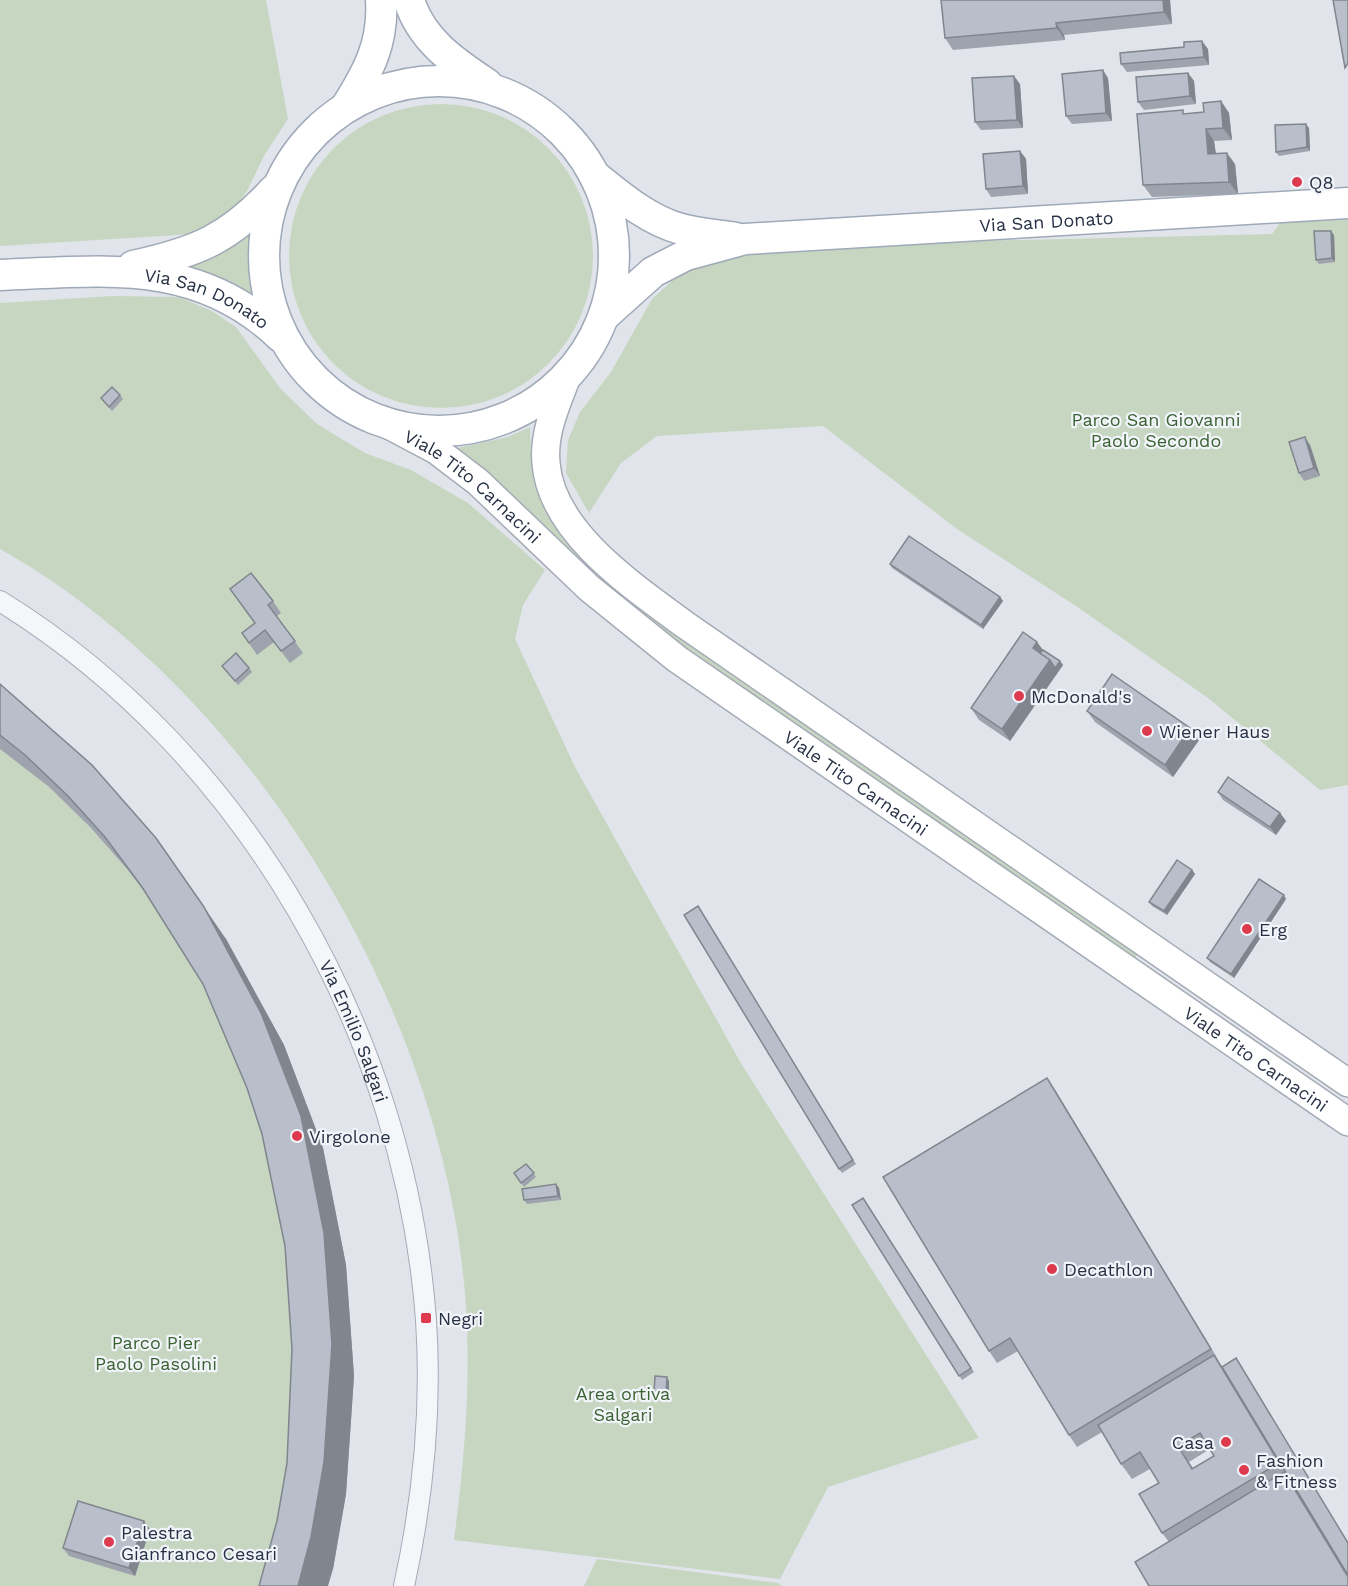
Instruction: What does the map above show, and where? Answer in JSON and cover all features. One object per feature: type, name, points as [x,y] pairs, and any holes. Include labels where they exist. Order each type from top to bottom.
[{"type":"main road","points":[[346,107],[376,55],[381,34],[381,0]]},
{"type":"main road","points":[[409,0],[412,12],[429,39],[456,63],[497,91],[524,103],[553,124],[575,147],[593,174],[606,205],[612,234],[614,262],[604,316],[586,352],[568,374],[542,398],[512,415],[479,426],[444,431],[413,429],[383,422],[354,408],[326,389],[305,369],[287,343],[272,309],[265,278],[269,211],[278,185],[298,152],[319,128],[346,107],[382,90],[416,82],[458,82],[497,91]]},
{"type":"main road","name":"Via San Donato","points":[[593,174],[630,204],[680,229],[745,239]]},
{"type":"main road","name":"Via San Donato","points":[[116,270],[174,257],[202,247],[230,232],[278,185]]},
{"type":"main road","name":"Via San Donato","points":[[604,316],[653,272],[687,255],[745,239],[1348,203]]},
{"type":"main road","name":"Via San Donato","points":[[0,274],[116,270],[178,279],[210,288],[263,320],[287,343]]},
{"type":"main road","name":"Viale Tito Carnacini","points":[[568,374],[547,434],[546,464],[553,494],[566,518],[593,550],[684,624],[1348,1083]]},
{"type":"main road","name":"Viale Tito Carnacini","points":[[383,422],[436,450],[478,482],[589,588],[677,659],[1348,1122]]},
{"type":"street","name":"Via Emilio Salgari","points":[[0,602],[69,649],[114,687],[198,771],[262,855],[293,903],[325,961],[360,1036],[403,1171],[418,1247],[426,1318],[427,1376],[421,1492],[404,1586]]},
{"type":"green space","points":[[0,0],[266,0],[288,119],[265,154],[247,191],[230,215],[194,234],[0,246]]},
{"type":"green space","points":[[426,104],[456,104],[485,110],[513,122],[538,138],[559,159],[575,184],[587,212],[591,226],[593,256],[591,286],[582,314],[568,341],[549,364],[526,383],[499,397],[471,406],[426,408],[397,402],[369,390],[344,374],[323,353],[307,328],[295,300],[289,271],[289,241],[295,212],[307,184],[323,159],[344,138],[369,122],[397,110]]},
{"type":"green space","name":"Parco San Giovanni Paolo Secondo","points":[[1348,208],[1348,785],[1320,790],[1208,698],[1076,606],[957,529],[823,426],[657,436],[621,463],[589,513],[566,473],[568,440],[580,412],[611,372],[652,299],[671,282],[675,273],[704,259],[815,245],[1272,234],[1287,214]]},
{"type":"green space","points":[[252,229],[249,263],[258,299],[237,285],[186,266],[217,256]]},
{"type":"green space","name":"Area ortiva Salgari","points":[[112,296],[179,297],[212,311],[236,327],[280,388],[317,424],[365,453],[411,470],[468,503],[545,570],[523,605],[515,639],[575,767],[742,1065],[979,1438],[828,1487],[780,1579],[454,1540],[464,1453],[467,1395],[466,1308],[451,1198],[421,1087],[378,978],[322,873],[255,776],[178,687],[92,611],[0,549],[0,303]]},
{"type":"green space","points":[[530,427],[531,457],[538,491],[573,543],[1139,952],[1134,960],[673,638],[622,599],[489,473],[457,448],[508,437]]},
{"type":"green space","name":"Parco Pier Paolo Pasolini","points":[[0,747],[48,786],[90,827],[127,869],[165,918],[225,1016],[297,1220],[290,1586],[0,1586]]},
{"type":"green space","points":[[597,1559],[778,1583],[782,1586],[584,1586]]},
{"type":"building","points":[[941,0],[1163,0],[1164,12],[1056,23],[1057,28],[945,38]]},
{"type":"building","points":[[1333,0],[1348,0],[1348,63],[1345,68]]},
{"type":"building","points":[[1202,41],[1204,57],[1121,64],[1120,53],[1184,47],[1184,42]]},
{"type":"building","points":[[1103,70],[1106,113],[1066,116],[1062,74]]},
{"type":"building","points":[[1188,73],[1190,96],[1138,102],[1136,77]]},
{"type":"building","points":[[1014,76],[1017,120],[975,122],[972,78]]},
{"type":"building","points":[[1221,101],[1223,128],[1206,129],[1208,154],[1227,153],[1229,182],[1143,185],[1137,114],[1183,110],[1183,114],[1204,112],[1203,103]]},
{"type":"building","points":[[1306,124],[1307,147],[1276,152],[1275,125]]},
{"type":"building","points":[[1020,151],[1023,186],[986,189],[983,154]]},
{"type":"building","points":[[1314,231],[1331,231],[1332,258],[1316,260]]},
{"type":"building","points":[[112,387],[120,395],[109,407],[101,398]]},
{"type":"building","points":[[1305,437],[1314,468],[1299,473],[1289,442]]},
{"type":"building","points":[[909,536],[1000,597],[981,625],[890,564]]},
{"type":"building","points":[[251,573],[273,601],[268,605],[295,641],[281,651],[265,630],[249,643],[242,633],[255,623],[230,589]]},
{"type":"building","name":"McDonald's","points":[[1023,632],[1037,642],[1033,648],[1050,660],[1002,729],[971,708]]},
{"type":"building","points":[[1043,650],[1060,661],[1055,668],[1050,660],[1040,653]]},
{"type":"building","points":[[236,653],[249,668],[235,681],[222,666]]},
{"type":"building","name":"Wiener Haus","points":[[1112,674],[1190,728],[1165,765],[1087,711]]},
{"type":"building","name":"Virgolone","points":[[0,684],[92,765],[156,838],[204,907],[261,1013],[301,1116],[324,1233],[332,1344],[324,1462],[311,1537],[298,1586],[259,1586],[277,1521],[287,1463],[292,1349],[285,1246],[262,1134],[247,1088],[203,984],[142,887],[105,837],[68,796],[25,755],[0,735]]},
{"type":"building","points":[[1228,777],[1280,813],[1270,827],[1218,792]]},
{"type":"building","points":[[1177,860],[1192,870],[1164,911],[1149,902]]},
{"type":"building","points":[[1259,879],[1284,895],[1231,974],[1207,958]]},
{"type":"building","points":[[698,906],[853,1160],[839,1169],[684,915]]},
{"type":"building","name":"Decathlon","points":[[1047,1078],[1211,1349],[1069,1435],[1010,1338],[989,1351],[883,1177]]},
{"type":"building","points":[[526,1164],[534,1173],[521,1183],[514,1173]]},
{"type":"building","points":[[556,1184],[558,1196],[524,1200],[522,1189]]},
{"type":"building","points":[[863,1198],[971,1368],[959,1376],[852,1205]]},
{"type":"building","points":[[1214,1355],[1279,1463],[1162,1533],[1139,1494],[1159,1483],[1140,1452],[1121,1464],[1098,1425]],"holes":[[[1200,1433],[1214,1456],[1192,1469],[1178,1446]]]},
{"type":"building","points":[[1236,1358],[1348,1543],[1348,1575],[1222,1367]]},
{"type":"building","points":[[655,1376],[667,1377],[666,1393],[654,1392]]},
{"type":"building","points":[[1284,1472],[1348,1577],[1348,1586],[1149,1586],[1135,1562]]},
{"type":"building","name":"Palestra Gianfranco Cesari","points":[[78,1501],[144,1521],[129,1568],[63,1548]]},
{"type":"place","name":"Q8","points":[[1297,182]]},
{"type":"place","name":"McDonald's","points":[[1019,696]]},
{"type":"place","name":"Wiener Haus","points":[[1147,731]]},
{"type":"place","name":"Erg","points":[[1247,929]]},
{"type":"place","name":"Virgolone","points":[[297,1136]]},
{"type":"place","name":"Decathlon","points":[[1052,1269]]},
{"type":"place","name":"Negri","points":[[426,1318]]},
{"type":"place","name":"Casa","points":[[1226,1442]]},
{"type":"place","name":"Fashion & Fitness","points":[[1244,1470]]},
{"type":"place","name":"Palestra Gianfranco Cesari","points":[[109,1542]]}]
